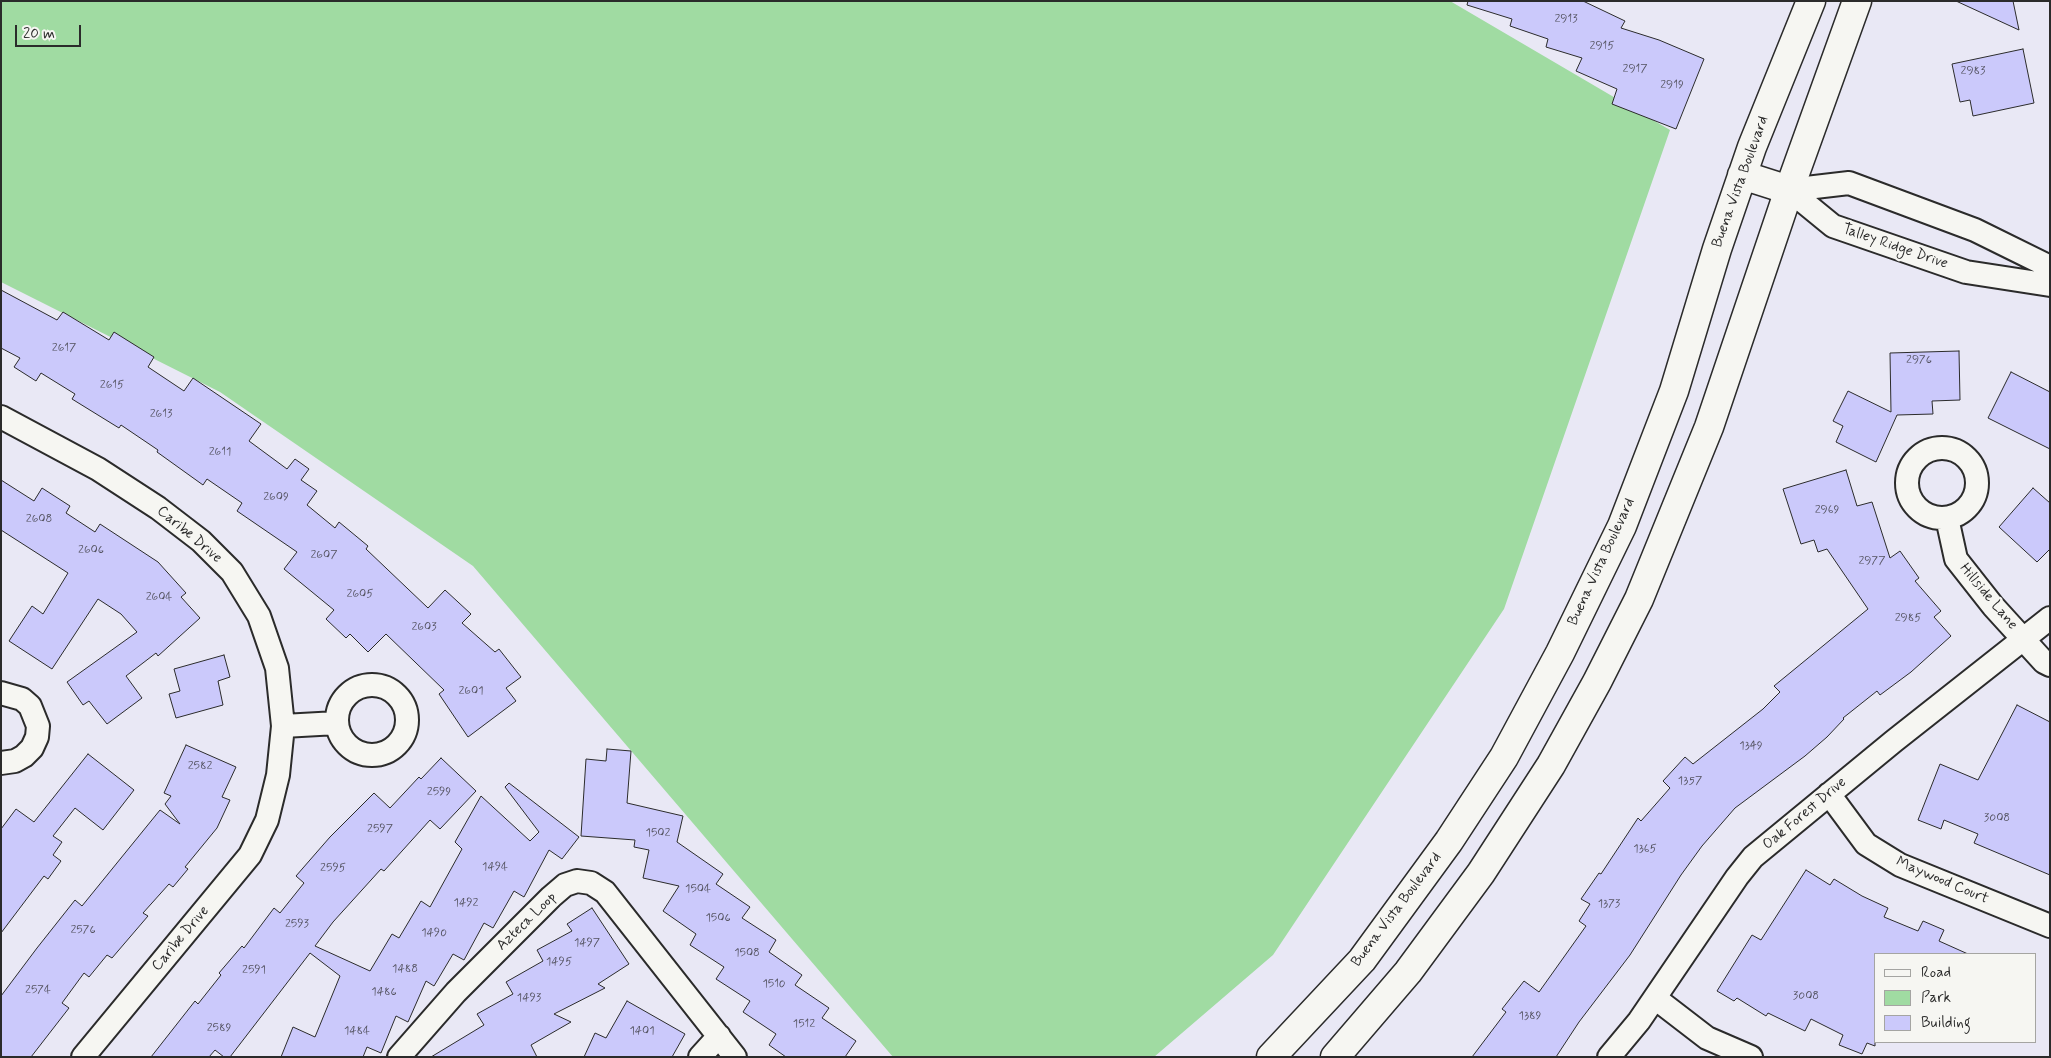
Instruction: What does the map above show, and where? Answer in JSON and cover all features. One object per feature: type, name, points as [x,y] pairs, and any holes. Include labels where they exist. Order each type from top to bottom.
[{"type":"main road","name":"Buena Vista Boulevard","points":[[1271,1057],[1362,960],[1450,841],[1504,757],[1560,653],[1622,526],[1674,391],[1742,175],[1810,1]]},
{"type":"main road","points":[[1334,1057],[1408,972],[1481,873],[1551,765],[1597,682],[1639,599],[1709,427],[1789,190],[1857,1]]},
{"type":"main road","points":[[1742,175],[1789,190]]},
{"type":"street","points":[[1789,190],[1849,183],[1976,230],[2050,267]]},
{"type":"street","name":"Talley Ridge Drive","points":[[1789,190],[1833,226],[1966,272],[2050,285]]},
{"type":"street","name":"Caribe Drive","points":[[1,417],[98,469],[158,508],[200,541],[232,572],[259,616],[277,668],[283,726],[278,775],[267,820],[250,855],[83,1057]]},
{"type":"street","name":"Hillside Lane","points":[[1947,518],[1956,559],[1993,606],[2044,662],[2050,665]]},
{"type":"street","name":"Oak Forest Drive","points":[[1609,1057],[1655,998],[1747,864],[1829,794],[2050,618]]},
{"type":"street","points":[[1,693],[10,694],[22,699],[30,706],[38,726],[32,748],[15,761],[1,763]]},
{"type":"street","points":[[283,726],[337,723]]},
{"type":"street","name":"Maywood Court","points":[[1829,794],[1866,844],[1900,865],[2050,926]]},
{"type":"street","name":"Azteca Loop","points":[[399,1057],[456,992],[551,897],[565,885],[577,881],[591,883],[605,892],[735,1057]]},
{"type":"street","points":[[1655,998],[1707,1038],[1751,1057]]},
{"type":"street","points":[[700,1057],[719,1036]]},
{"type":"green space","points":[[1,1],[1450,1],[1670,130],[1504,609],[1273,955],[1154,1057],[893,1057],[473,566],[220,392],[1,282]]},
{"type":"building","points":[[1468,1],[1583,1],[1625,21],[1621,28],[1659,40],[1704,59],[1676,129],[1612,104],[1617,89],[1576,71],[1582,58],[1546,47],[1548,39],[1510,26],[1512,19],[1467,5]]},
{"type":"building","points":[[1956,1],[2013,1],[2019,30]]},
{"type":"building","points":[[2023,49],[2034,103],[1973,116],[1970,100],[1960,102],[1952,64]]},
{"type":"building","points":[[1,290],[57,320],[63,312],[109,340],[114,332],[154,357],[148,367],[184,391],[193,378],[261,424],[249,441],[287,469],[295,459],[309,469],[301,480],[317,491],[307,505],[335,528],[339,522],[368,546],[366,549],[428,608],[445,590],[471,614],[462,623],[495,652],[499,649],[521,677],[506,688],[516,701],[468,737],[439,694],[444,690],[386,634],[368,652],[350,634],[346,638],[326,619],[334,610],[284,569],[297,552],[237,511],[242,503],[207,479],[203,485],[157,452],[158,450],[121,425],[119,428],[72,399],[75,394],[41,373],[36,381],[14,367],[20,358],[1,348]]},
{"type":"building","points":[[1959,351],[1960,400],[1932,401],[1933,414],[1897,415],[1876,462],[1836,442],[1843,426],[1833,421],[1848,391],[1891,412],[1890,353]]},
{"type":"building","points":[[2011,372],[2050,392],[2050,449],[1988,418]]},
{"type":"building","points":[[1846,470],[1857,506],[1872,502],[1890,558],[1900,551],[1919,578],[1915,581],[1941,611],[1934,617],[1951,636],[1911,672],[1880,695],[1877,691],[1843,718],[1827,737],[1805,756],[1735,808],[1702,846],[1681,875],[1630,955],[1579,1022],[1556,1057],[1472,1057],[1506,1012],[1502,1009],[1524,981],[1539,992],[1586,926],[1579,921],[1590,904],[1581,899],[1599,873],[1601,874],[1638,818],[1641,821],[1670,788],[1663,781],[1685,757],[1693,764],[1763,709],[1780,692],[1774,686],[1868,609],[1827,549],[1818,552],[1814,540],[1801,544],[1783,489]]},
{"type":"building","points":[[1,480],[34,501],[42,488],[70,506],[66,513],[95,532],[100,524],[158,562],[186,593],[181,597],[200,618],[158,656],[156,653],[126,676],[142,698],[107,724],[89,701],[83,705],[67,682],[137,632],[121,614],[98,599],[52,669],[9,641],[32,606],[43,614],[68,573],[1,530]]},
{"type":"building","points":[[2033,488],[2050,503],[2050,549],[2037,562],[1999,527]]},
{"type":"building","points":[[224,655],[230,677],[218,681],[223,705],[176,718],[169,694],[180,691],[174,669]]},
{"type":"building","points":[[2017,705],[2050,722],[2050,875],[1974,843],[1978,834],[1944,820],[1941,829],[1918,820],[1940,764],[1978,780]]},
{"type":"building","points":[[186,745],[236,767],[222,797],[230,800],[217,828],[185,867],[188,869],[173,887],[169,884],[143,913],[148,916],[112,958],[107,955],[89,977],[84,973],[62,1003],[69,1008],[31,1057],[1,1057],[1,996],[37,948],[75,900],[82,906],[160,810],[180,824],[165,804],[171,796],[164,793]]},
{"type":"building","points":[[607,749],[631,751],[627,803],[683,816],[677,842],[723,874],[716,884],[750,907],[742,918],[776,940],[769,952],[802,975],[795,985],[829,1008],[822,1018],[856,1041],[845,1057],[786,1057],[769,1045],[776,1034],[743,1012],[750,1001],[716,979],[724,967],[690,945],[696,934],[663,911],[679,886],[643,878],[649,850],[634,847],[635,840],[581,836],[586,759],[606,761]]},
{"type":"building","points":[[88,754],[134,790],[103,830],[75,808],[53,836],[62,842],[53,855],[61,861],[48,879],[44,876],[1,933],[1,829],[16,809],[34,822]]},
{"type":"building","points":[[441,758],[476,791],[440,829],[430,820],[384,871],[381,869],[333,922],[315,946],[370,971],[392,934],[399,938],[421,901],[430,907],[462,849],[455,842],[481,796],[530,841],[539,832],[505,787],[509,783],[579,837],[562,859],[549,850],[524,897],[514,891],[493,928],[484,923],[464,960],[453,954],[434,986],[426,981],[408,1022],[396,1016],[381,1053],[367,1047],[363,1057],[281,1057],[293,1027],[315,1037],[340,976],[310,953],[230,1057],[224,1057],[215,1050],[209,1057],[151,1057],[195,1001],[198,1004],[221,975],[219,973],[242,946],[244,948],[274,908],[280,913],[304,883],[296,876],[330,837],[374,793],[390,808],[419,777],[421,779]]},
{"type":"building","points":[[1806,870],[1830,885],[1834,879],[1862,896],[1888,908],[1884,917],[1918,931],[1923,921],[1944,930],[1939,941],[1966,953],[1874,953],[1875,1046],[1867,1043],[1862,1054],[1839,1045],[1843,1035],[1811,1019],[1805,1031],[1768,1013],[1766,1016],[1737,998],[1734,1001],[1717,991],[1752,935],[1761,940]]},
{"type":"building","points":[[592,908],[629,964],[598,984],[605,988],[554,1014],[571,1022],[531,1045],[537,1057],[431,1057],[484,1025],[477,1014],[513,994],[506,982],[543,961],[537,950],[572,931],[567,924]]},
{"type":"building","points":[[627,1001],[685,1034],[672,1057],[584,1057],[595,1033],[606,1038]]}]
